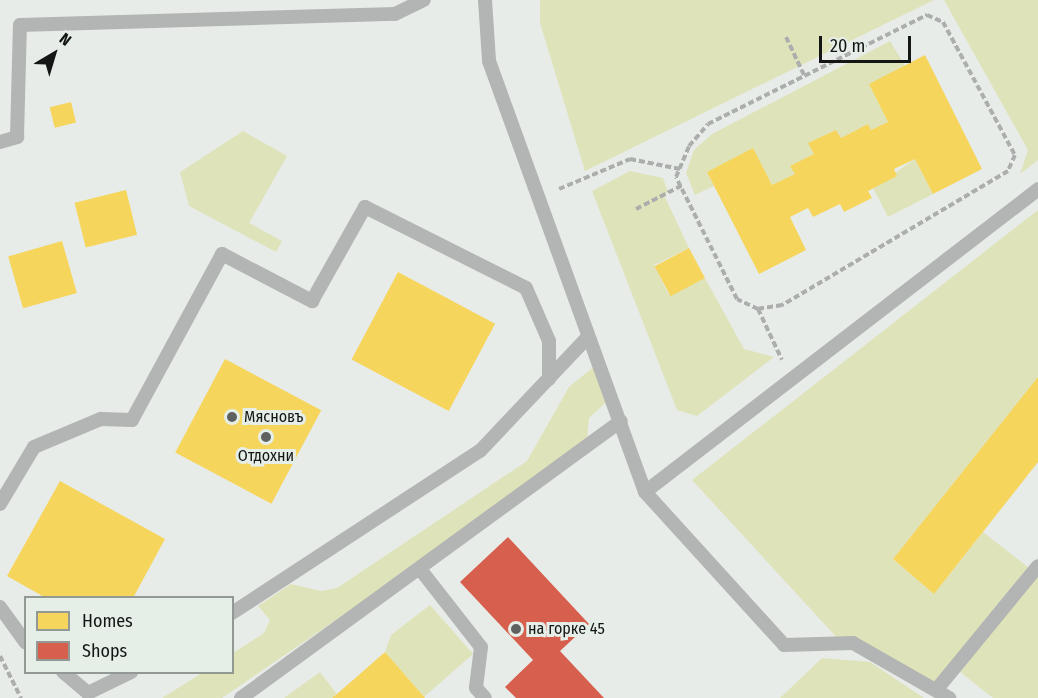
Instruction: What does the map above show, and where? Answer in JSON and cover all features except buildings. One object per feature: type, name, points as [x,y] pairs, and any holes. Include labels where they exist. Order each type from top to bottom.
[{"type":"lane","points":[[0,142],[17,137],[20,25],[395,14],[424,0]]},
{"type":"lane","points":[[485,0],[489,61],[586,339],[621,421],[645,492],[784,645],[853,644],[937,689],[949,698]]},
{"type":"lane","points":[[645,492],[1038,189]]},
{"type":"lane","points":[[0,504],[34,447],[101,419],[132,420],[222,254],[312,301],[365,207],[526,288],[549,340],[549,379]]},
{"type":"lane","points":[[234,612],[480,451],[586,339]]},
{"type":"lane","points":[[241,698],[621,421]]},
{"type":"lane","points":[[937,689],[1038,566]]},
{"type":"lane","points":[[420,569],[481,647],[476,688],[484,698]]},
{"type":"lane","points":[[0,607],[24,640]]},
{"type":"lane","points":[[65,674],[88,693],[127,674]]},
{"type":"path","points":[[927,15],[943,22],[1015,155],[1008,171],[782,305],[758,309],[737,299],[681,186],[680,169],[708,124],[804,75],[927,15]]},
{"type":"path","points":[[786,37],[804,75]]},
{"type":"path","points":[[537,198],[630,159],[680,169]]},
{"type":"path","points":[[636,209],[681,186]]},
{"type":"path","points":[[758,309],[790,380]]},
{"type":"path","points":[[0,656],[21,698]]},
{"type":"green space","points":[[540,0],[934,0],[585,171],[540,23]]},
{"type":"green space","points":[[944,0],[1038,0],[1038,160],[1020,174],[1028,150]]},
{"type":"green space","points":[[890,41],[905,66],[888,122],[871,130],[868,124],[841,138],[836,130],[809,143],[814,154],[791,166],[795,174],[772,185],[753,149],[707,172],[714,186],[695,195],[686,173],[694,150],[712,134]]},
{"type":"green space","points":[[243,131],[287,156],[249,223],[282,241],[276,252],[189,206],[180,172]]},
{"type":"green space","points":[[915,159],[933,194],[888,217],[873,188]]},
{"type":"green space","points":[[630,171],[663,178],[668,192],[664,195],[689,248],[654,265],[669,295],[705,278],[744,349],[774,357],[697,416],[677,410],[592,191]]},
{"type":"green space","points":[[1038,210],[1038,377],[893,559],[934,594],[983,532],[1033,571],[1038,565],[1038,698],[993,698],[955,668],[937,689],[840,641],[692,480]]},
{"type":"green space","points":[[597,364],[611,398],[589,418],[586,449],[222,698],[162,698],[200,674],[234,674],[234,652],[264,633],[270,620],[258,606],[291,584],[321,591],[337,588],[527,461],[569,387]]},
{"type":"green space","points":[[430,605],[473,654],[424,697],[385,652],[391,635]]},
{"type":"green space","points":[[822,658],[870,662],[924,698],[780,698]]},
{"type":"green space","points":[[320,672],[337,694],[332,698],[284,698]]},
{"type":"place","name":"Мясновъ","points":[[232,417]]},
{"type":"place","name":"Отдохни","points":[[266,437]]},
{"type":"place","name":"на горке 45","points":[[516,629]]}]
